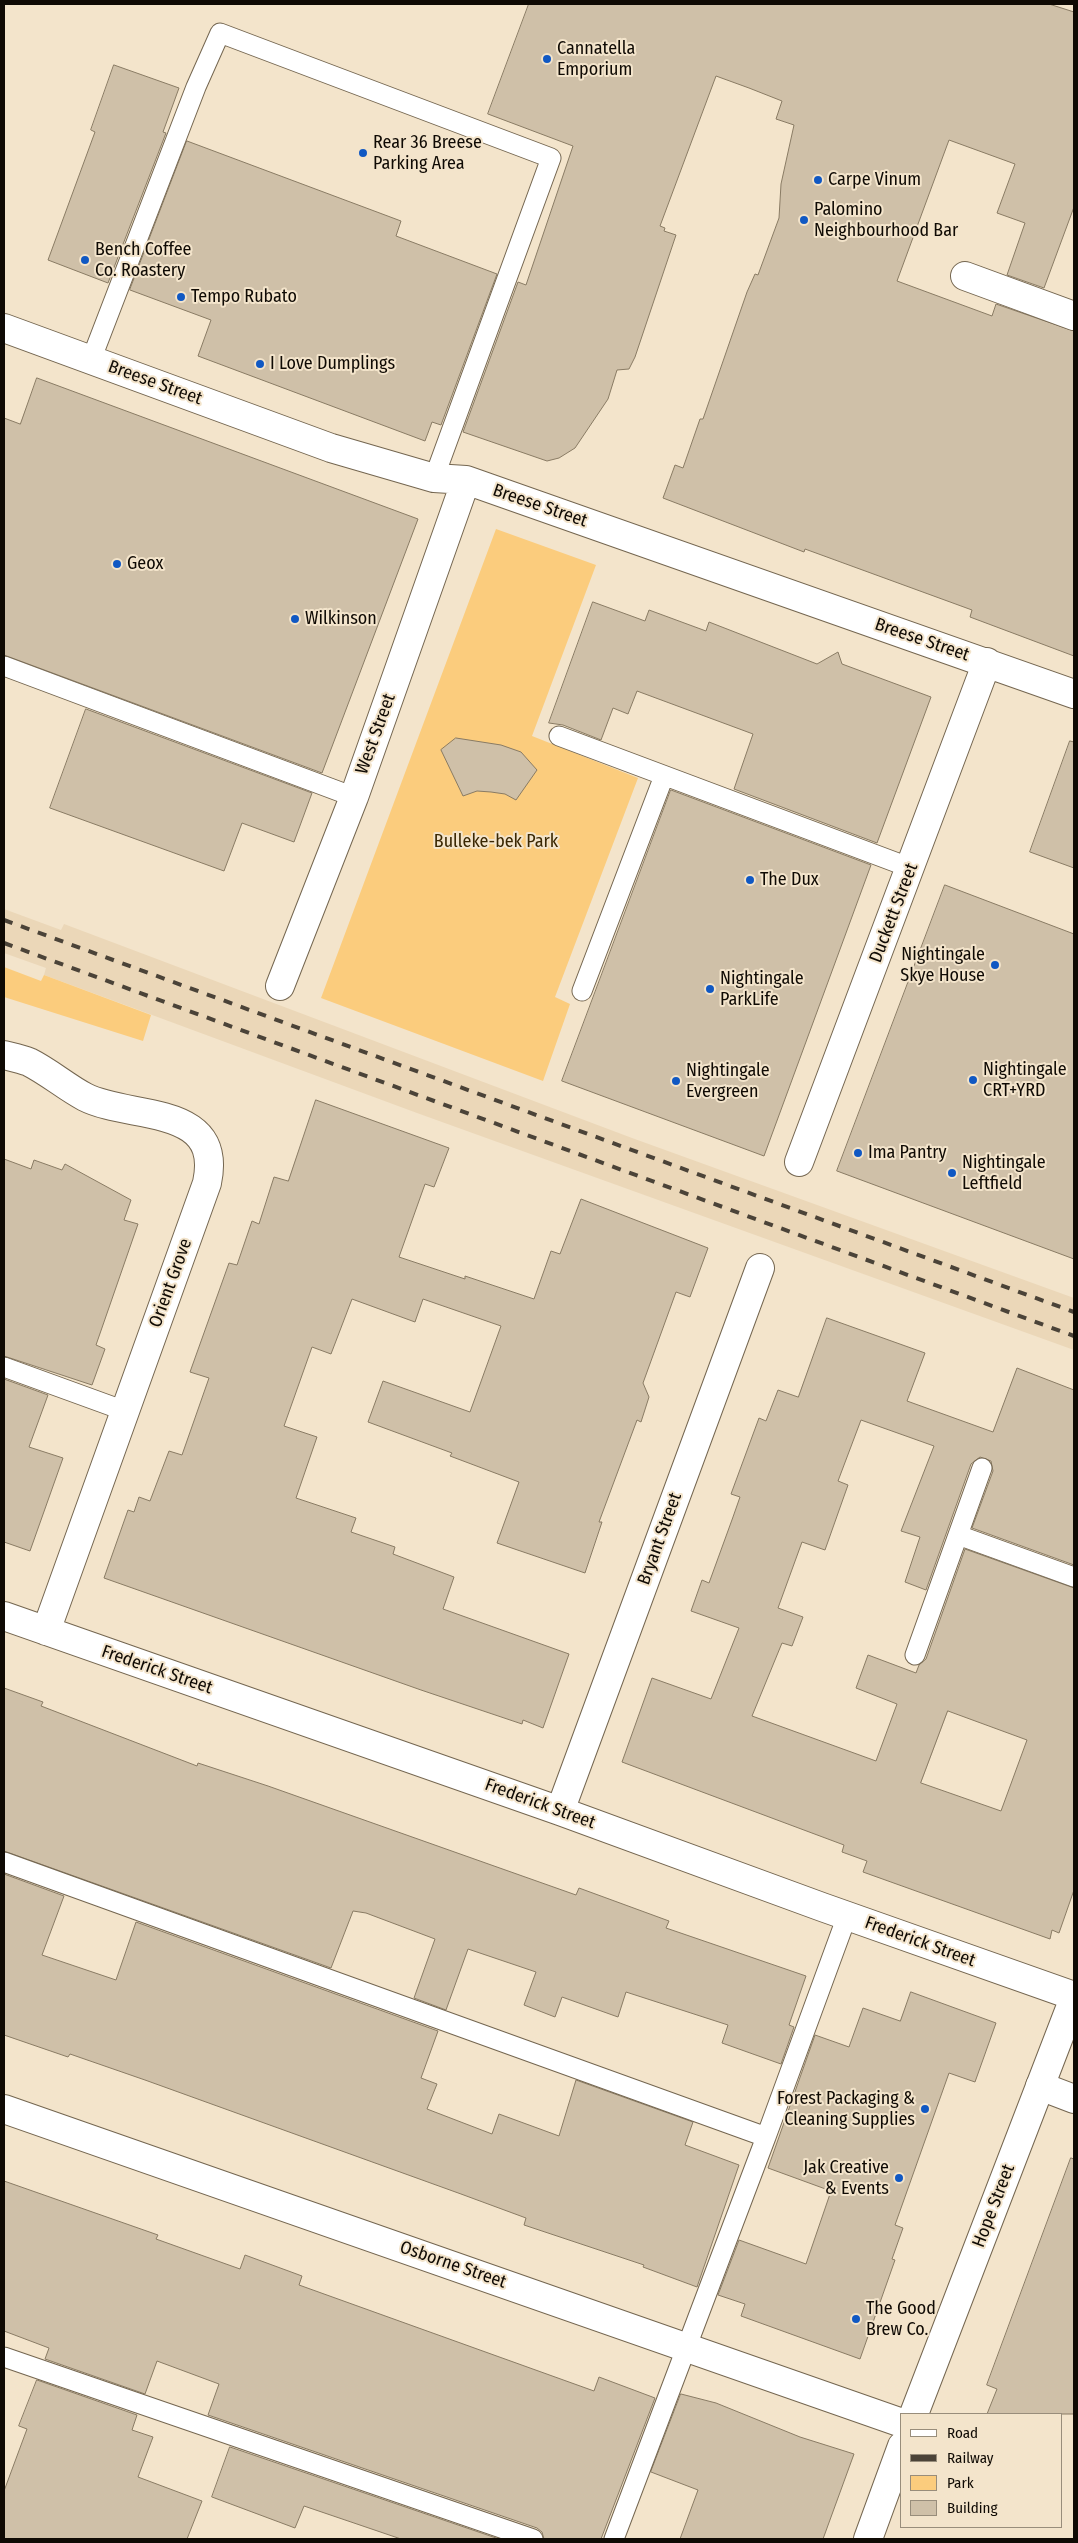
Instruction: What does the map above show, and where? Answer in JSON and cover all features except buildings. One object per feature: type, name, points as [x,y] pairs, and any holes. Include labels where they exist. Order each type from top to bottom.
[{"type":"street","points":[[965,276],[1074,316]]},
{"type":"street","name":"Breese Street","points":[[4,328],[331,448],[434,478],[466,480],[1074,694]]},
{"type":"street","name":"West Street","points":[[280,986],[354,797],[466,480]]},
{"type":"street","name":"Duckett Street","points":[[799,1162],[987,662]]},
{"type":"street","name":"Orient Grove","points":[[4,1055],[29,1062],[84,1097],[103,1104],[170,1118],[202,1138],[208,1151],[210,1169],[207,1183],[46,1631]]},
{"type":"street","name":"Bryant Street","points":[[560,1811],[760,1268]]},
{"type":"street","name":"Frederick Street","points":[[4,1616],[560,1811],[1074,1997]]},
{"type":"street","name":"Hope Street","points":[[914,2413],[1074,1997]]},
{"type":"street","points":[[1040,2086],[1074,2099]]},
{"type":"street","name":"Osborne Street","points":[[4,2109],[900,2422]]},
{"type":"street","points":[[868,2539],[900,2451]]},
{"type":"lane","points":[[91,360],[196,87],[220,33],[550,158],[434,478]]},
{"type":"lane","points":[[4,666],[354,797]]},
{"type":"lane","points":[[559,736],[911,868]]},
{"type":"lane","points":[[582,992],[664,776]]},
{"type":"lane","points":[[4,1367],[125,1411]]},
{"type":"lane","points":[[915,1656],[982,1468]]},
{"type":"lane","points":[[958,1535],[1074,1577]]},
{"type":"lane","points":[[4,1862],[766,2138]]},
{"type":"lane","points":[[614,2539],[766,2138],[847,1916]]},
{"type":"lane","points":[[4,2357],[533,2539]]},
{"type":"shaded area","points":[[4,909],[61,930],[64,924],[632,1138],[1074,1298],[1074,1350],[417,1113],[44,975],[46,968],[4,953]]},
{"type":"green space","name":"Bulleke-bek Park","points":[[496,529],[596,565],[532,736],[638,778],[555,997],[570,1004],[543,1081],[321,998]]},
{"type":"green space","points":[[4,967],[41,981],[44,975],[151,1015],[143,1041],[4,997]]},
{"type":"railway","points":[[4,920],[1074,1312]]},
{"type":"railway","points":[[4,943],[1074,1336]]},
{"type":"place","name":"Cannatella Emporium","points":[[547,59]]},
{"type":"place","name":"Rear 36 Breese Parking Area","points":[[363,153]]},
{"type":"place","name":"Carpe Vinum","points":[[818,180]]},
{"type":"place","name":"Palomino Neighbourhood Bar","points":[[804,220]]},
{"type":"place","name":"Bench Coffee Co. Roastery","points":[[85,260]]},
{"type":"place","name":"Tempo Rubato","points":[[181,297]]},
{"type":"place","name":"I Love Dumplings","points":[[260,364]]},
{"type":"place","name":"Geox","points":[[117,564]]},
{"type":"place","name":"Wilkinson","points":[[295,619]]},
{"type":"place","name":"The Dux","points":[[750,880]]},
{"type":"place","name":"Nightingale Skye House","points":[[995,965]]},
{"type":"place","name":"Nightingale ParkLife","points":[[710,989]]},
{"type":"place","name":"Nightingale CRT+YRD","points":[[973,1080]]},
{"type":"place","name":"Nightingale Evergreen","points":[[676,1081]]},
{"type":"place","name":"Ima Pantry","points":[[858,1153]]},
{"type":"place","name":"Nightingale Leftfield","points":[[952,1173]]},
{"type":"place","name":"Forest Packaging & Cleaning Supplies","points":[[925,2109]]},
{"type":"place","name":"Jak Creative & Events","points":[[899,2178]]},
{"type":"place","name":"The Good Brew Co.","points":[[856,2319]]}]
